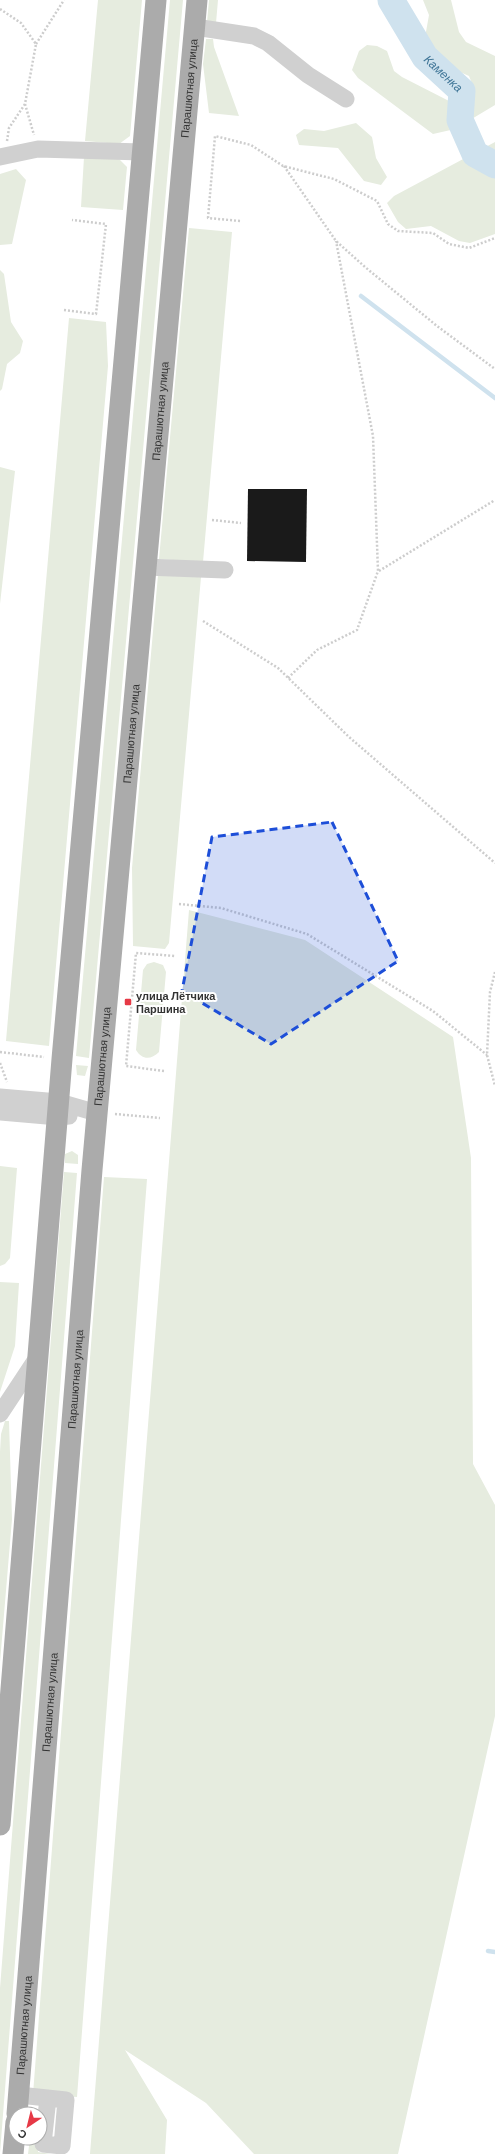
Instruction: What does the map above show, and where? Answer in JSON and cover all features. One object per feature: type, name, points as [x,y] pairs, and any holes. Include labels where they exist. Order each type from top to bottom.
[{"type":"main road","points":[[0,1826],[58,1110],[156,0]]},
{"type":"main road","name":"Парашютная улица","points":[[18,2105],[97,1113],[197,0]]},
{"type":"street","points":[[195,27],[254,36],[268,42],[308,75],[346,99]]},
{"type":"street","points":[[2,156],[38,149],[142,152]]},
{"type":"street","points":[[145,567],[225,570]]},
{"type":"street","points":[[4,1093],[58,1110]]},
{"type":"street","points":[[0,1112],[58,1110],[97,1113]]},
{"type":"street","points":[[0,1414],[37,1358]]},
{"type":"street","points":[[18,2105],[48,2098]]},
{"type":"path","points":[[2,156],[9,128],[25,104],[36,44],[64,0]]},
{"type":"path","points":[[0,9],[21,23],[36,44]]},
{"type":"path","points":[[25,104],[38,149]]},
{"type":"path","points":[[240,221],[208,218],[215,136],[251,145],[283,166],[334,178],[377,201],[388,224],[398,231],[433,233],[449,244],[469,248],[495,238]]},
{"type":"path","points":[[283,166],[336,241],[364,267],[495,369]]},
{"type":"path","points":[[64,310],[96,314],[106,224],[72,220]]},
{"type":"path","points":[[288,678],[317,650],[357,630],[378,571],[373,436],[336,241]]},
{"type":"path","points":[[378,571],[495,500]]},
{"type":"path","points":[[212,520],[241,523]]},
{"type":"path","points":[[203,621],[278,668],[349,737],[495,863]]},
{"type":"path","points":[[179,904],[221,908],[307,934],[433,1011],[487,1055]]},
{"type":"path","points":[[164,1071],[126,1066],[136,953],[175,956]]},
{"type":"path","points":[[495,972],[494,984],[490,992],[487,1055],[495,1086]]},
{"type":"path","points":[[0,1052],[45,1057]]},
{"type":"path","points":[[0,1063],[4,1093]]},
{"type":"path","points":[[97,1113],[160,1118]]},
{"type":"highlighted area","points":[[332,822],[398,961],[271,1044],[182,991],[212,837]]},
{"type":"shaded area","points":[[98,0],[142,0],[130,136],[119,144],[85,141]]},
{"type":"shaded area","points":[[170,0],[183,0],[89,1058],[76,1056]]},
{"type":"shaded area","points":[[209,0],[218,0],[216,23],[207,22]]},
{"type":"shaded area","points":[[423,0],[451,0],[459,32],[466,42],[495,56],[495,105],[455,129],[433,134],[358,78],[352,70],[359,51],[367,45],[377,46],[387,51],[394,71],[402,77],[449,101],[469,95],[473,86],[469,76],[433,60],[424,43],[429,15]]},
{"type":"shaded area","points":[[206,39],[213,39],[214,47],[239,116],[209,113],[203,64]]},
{"type":"shaded area","points":[[356,123],[372,137],[376,158],[387,177],[381,185],[364,181],[338,148],[299,145],[296,135],[304,129],[324,131]]},
{"type":"shaded area","points":[[495,142],[495,234],[470,243],[459,241],[431,226],[406,229],[398,222],[387,203],[394,196]]},
{"type":"shaded area","points":[[84,157],[119,159],[127,167],[123,210],[81,207]]},
{"type":"shaded area","points":[[16,169],[26,180],[12,244],[0,245],[0,174]]},
{"type":"shaded area","points":[[189,228],[232,232],[203,562],[159,559]]},
{"type":"shaded area","points":[[0,270],[4,274],[11,322],[23,341],[20,353],[7,364],[2,389],[0,391]]},
{"type":"shaded area","points":[[69,318],[106,322],[108,366],[49,1046],[6,1041]]},
{"type":"shaded area","points":[[0,467],[15,471],[0,604]]},
{"type":"shaded area","points":[[158,575],[201,577],[169,943],[165,949],[133,946],[132,868]]},
{"type":"shaded area","points":[[189,910],[305,940],[453,1037],[471,1158],[473,1464],[495,1505],[495,1716],[398,2154],[254,2154],[206,2103],[125,2050],[167,2120],[165,2154],[90,2154]]},
{"type":"shaded area","points":[[154,962],[163,965],[166,972],[159,1052],[150,1058],[147,1058],[141,1056],[136,1050],[143,970],[147,964]]},
{"type":"shaded area","points":[[76,1065],[88,1066],[85,1076],[77,1075]]},
{"type":"shaded area","points":[[72,1151],[78,1155],[78,1164],[65,1163],[65,1154]]},
{"type":"shaded area","points":[[0,1166],[17,1168],[10,1258],[5,1264],[0,1266]]},
{"type":"shaded area","points":[[64,1172],[77,1173],[0,2153],[0,1988]]},
{"type":"shaded area","points":[[104,1177],[147,1179],[77,2097],[33,2094]]},
{"type":"shaded area","points":[[0,1282],[19,1283],[15,1346],[0,1392]]},
{"type":"shaded area","points":[[5,1421],[9,1421],[12,1519],[0,1662],[0,1452],[1,1434]]},
{"type":"shaded area","points":[[29,2146],[38,2146],[38,2152],[51,2154],[28,2154]]},
{"type":"building","points":[[248,489],[307,489],[306,562],[247,561]]},
{"type":"waterway","name":"Каменка","points":[[391,0],[425,57],[462,91],[460,120],[475,154],[495,165]]},
{"type":"waterway","points":[[361,296],[495,398]]},
{"type":"waterway","points":[[488,1951],[495,1952]]},
{"type":"place","name":"улица Лётчика Паршина","points":[[128,1002]]}]
